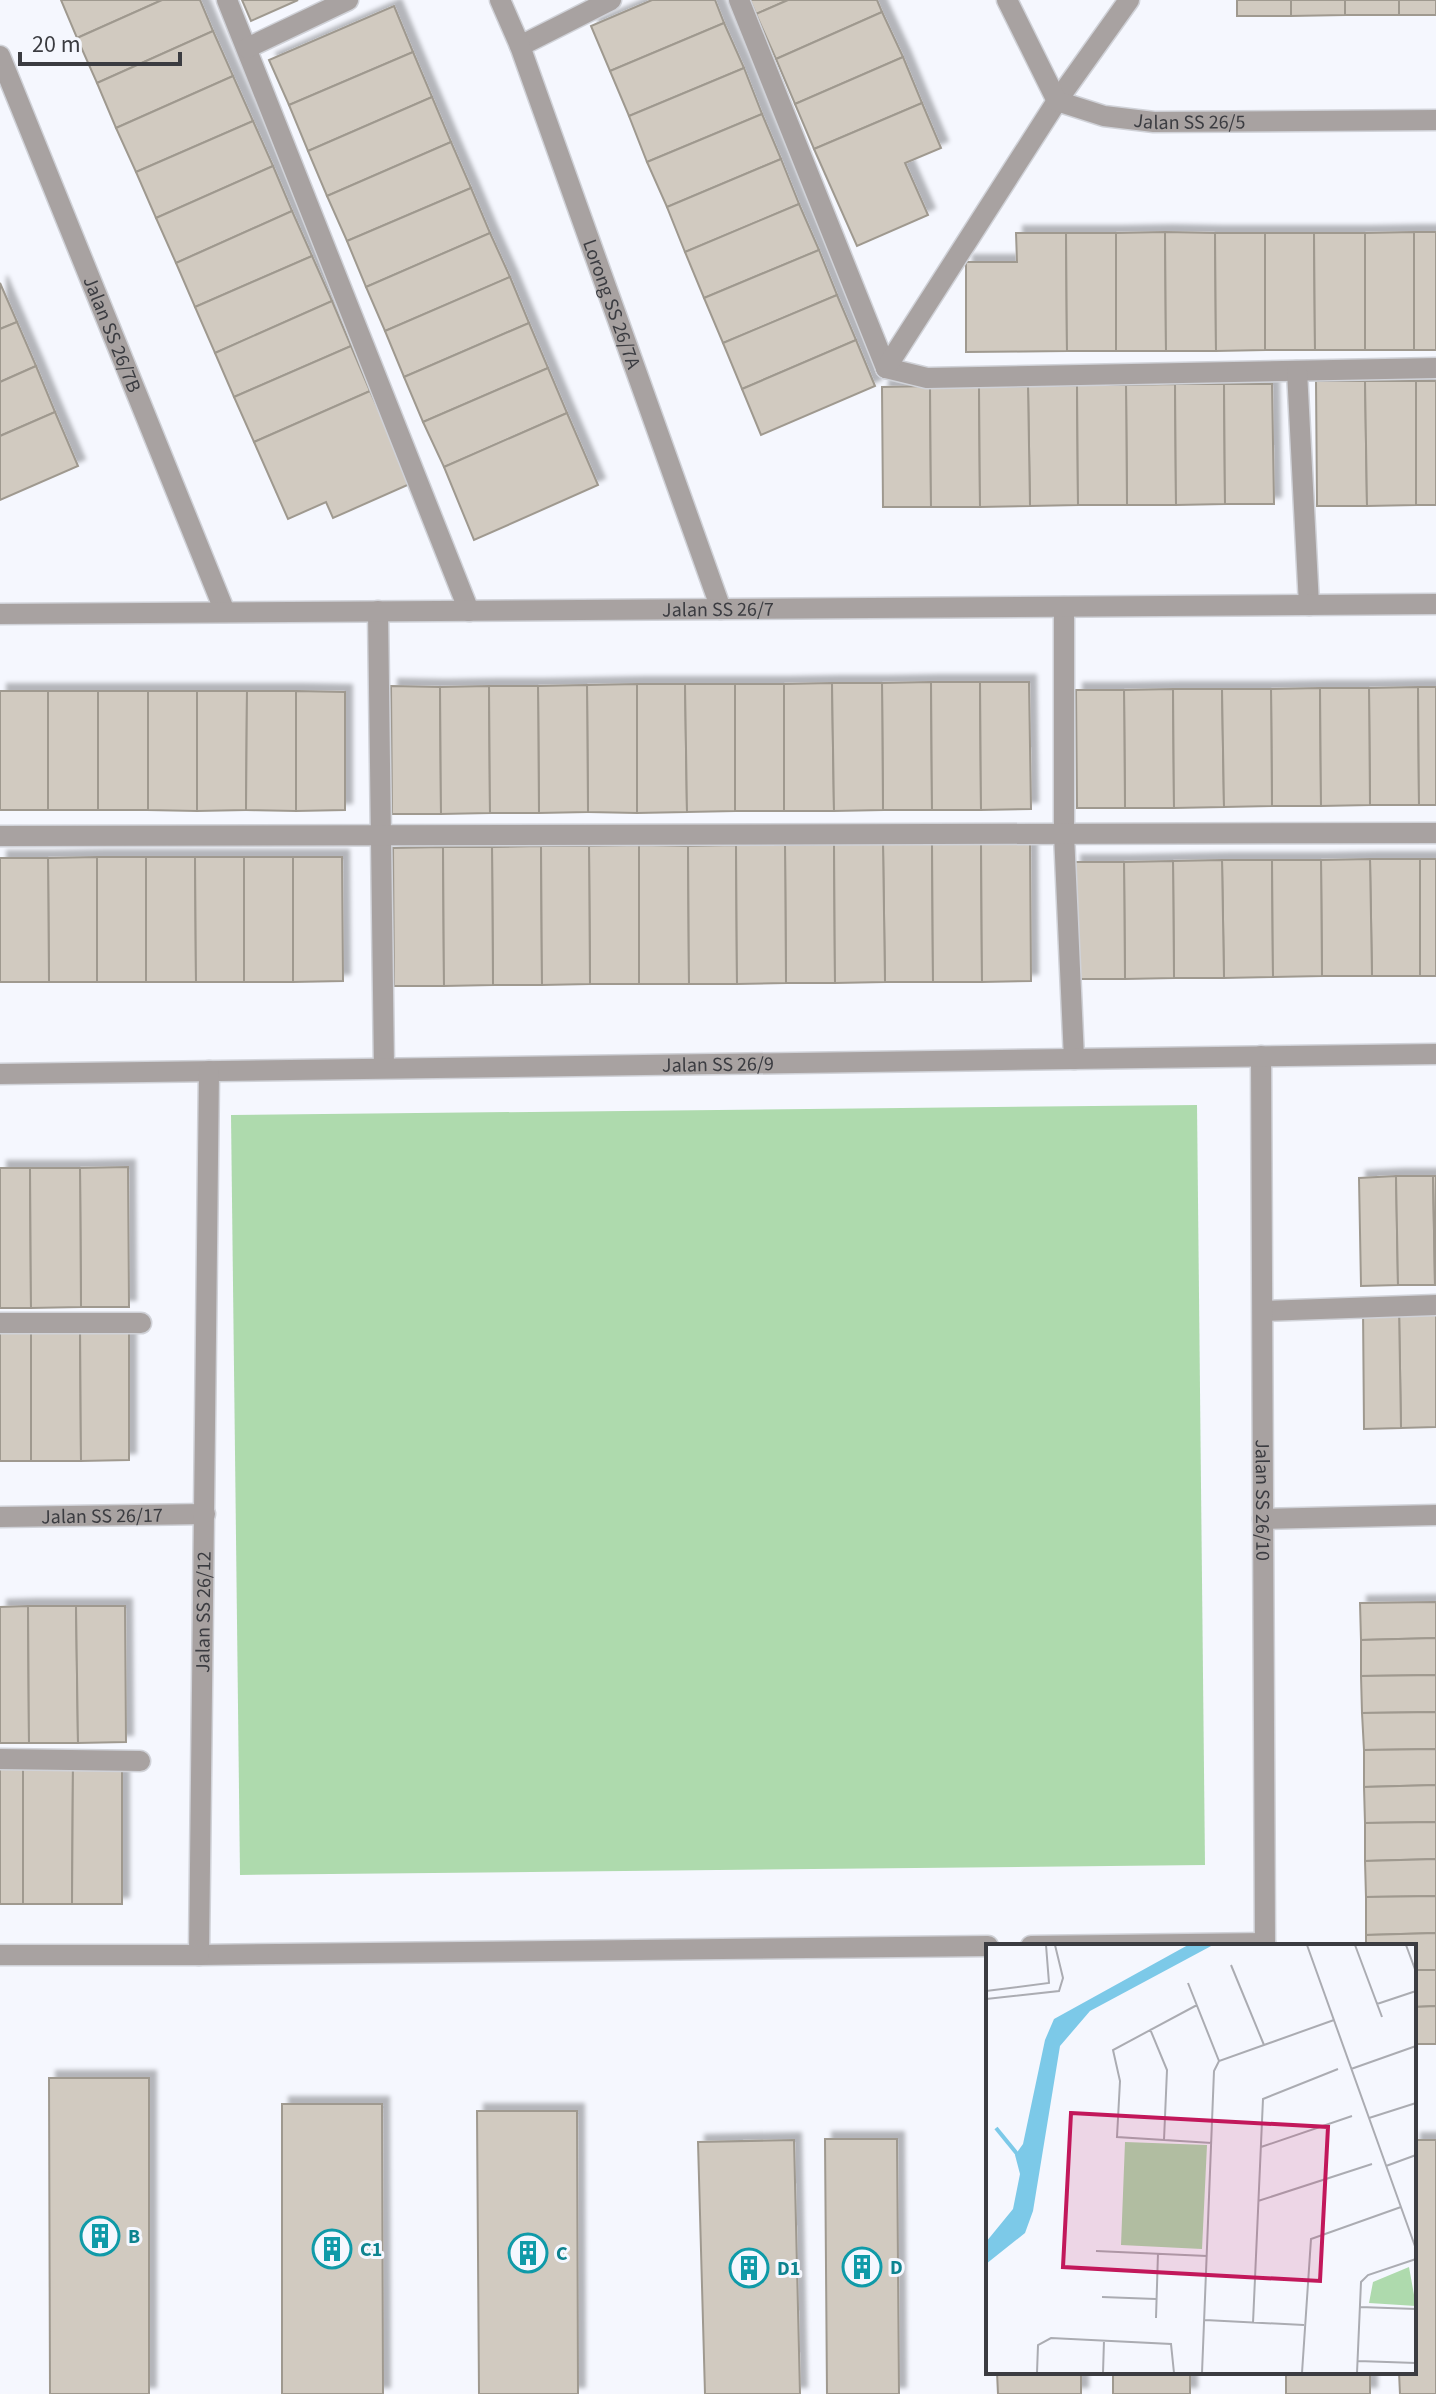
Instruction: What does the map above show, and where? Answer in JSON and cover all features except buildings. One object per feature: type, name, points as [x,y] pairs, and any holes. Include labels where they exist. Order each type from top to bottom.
[{"type":"street","points":[[227,0],[469,611]]},
{"type":"street","points":[[247,48],[348,0]]},
{"type":"street","name":"Lorong SS 26/7A","points":[[500,0],[520,46],[721,609]]},
{"type":"street","points":[[520,46],[611,0]]},
{"type":"street","points":[[739,0],[886,368]]},
{"type":"street","points":[[1007,0],[1057,101]]},
{"type":"street","points":[[886,368],[1057,101],[1129,0]]},
{"type":"street","name":"Jalan SS 26/7B","points":[[0,56],[225,612]]},
{"type":"street","name":"Jalan SS 26/5","points":[[1057,101],[1104,116],[1154,122],[1436,120]]},
{"type":"street","points":[[886,368],[927,378],[1436,368]]},
{"type":"street","points":[[1297,371],[1309,605]]},
{"type":"street","name":"Jalan SS 26/7","points":[[0,614],[1436,604]]},
{"type":"street","points":[[1064,607],[1064,834],[1074,1059]]},
{"type":"street","points":[[378,611],[384,1068]]},
{"type":"street","points":[[0,836],[1436,833]]},
{"type":"street","name":"Jalan SS 26/9","points":[[0,1074],[1436,1054]]},
{"type":"street","name":"Jalan SS 26/10","points":[[1261,1056],[1265,1944]]},
{"type":"street","name":"Jalan SS 26/12","points":[[199,1955],[209,1071]]},
{"type":"street","points":[[1263,1311],[1436,1305]]},
{"type":"street","points":[[0,1323],[141,1323]]},
{"type":"street","name":"Jalan SS 26/17","points":[[0,1517],[205,1514]]},
{"type":"street","points":[[1263,1519],[1436,1515]]},
{"type":"street","points":[[0,1759],[140,1761]]},
{"type":"street","points":[[0,1955],[986,1946]]},
{"type":"green space","points":[[1197,1105],[1205,1865],[240,1875],[231,1115]]},
{"type":"place","name":"B","points":[[100,2236]]},
{"type":"place","name":"C1","points":[[332,2249]]},
{"type":"place","name":"C","points":[[528,2253]]},
{"type":"place","name":"D","points":[[862,2267]]},
{"type":"place","name":"D1","points":[[749,2268]]}]
